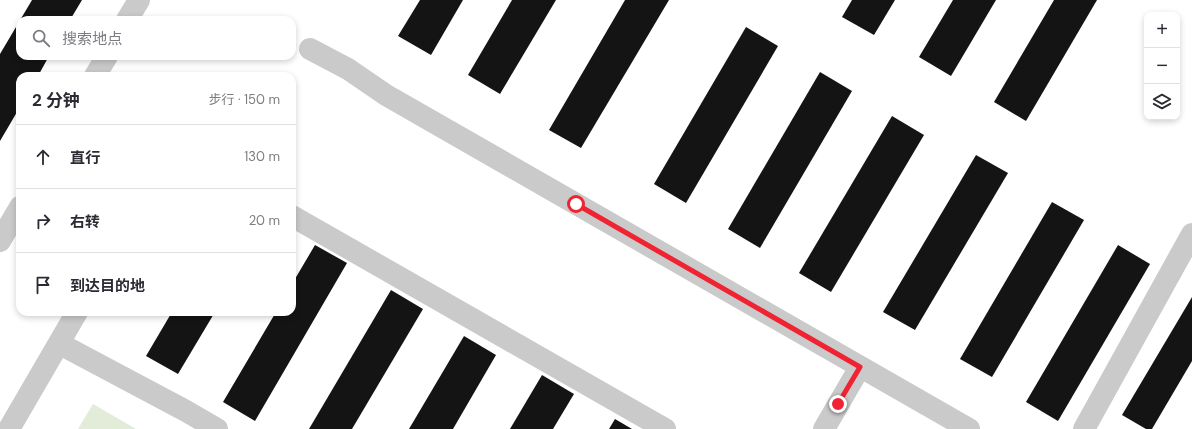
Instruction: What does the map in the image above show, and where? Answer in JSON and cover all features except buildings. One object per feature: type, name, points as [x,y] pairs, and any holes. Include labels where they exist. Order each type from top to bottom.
[{"type":"street","points":[[129,16],[139,0]]},
{"type":"street","points":[[310,50],[348,69],[386,95],[969,429]]},
{"type":"street","points":[[97,72],[105,60]]},
{"type":"street","points":[[0,241],[16,214]]},
{"type":"street","points":[[296,218],[665,429]]},
{"type":"street","points":[[1084,429],[1192,234]]},
{"type":"street","points":[[9,429],[60,344],[75,316]]},
{"type":"street","points":[[60,344],[217,429]]},
{"type":"street","points":[[824,429],[860,367]]},
{"type":"green space","points":[[93,404],[136,429],[78,429]]},
{"type":"route","points":[[576,204],[860,367],[838,404]]}]
